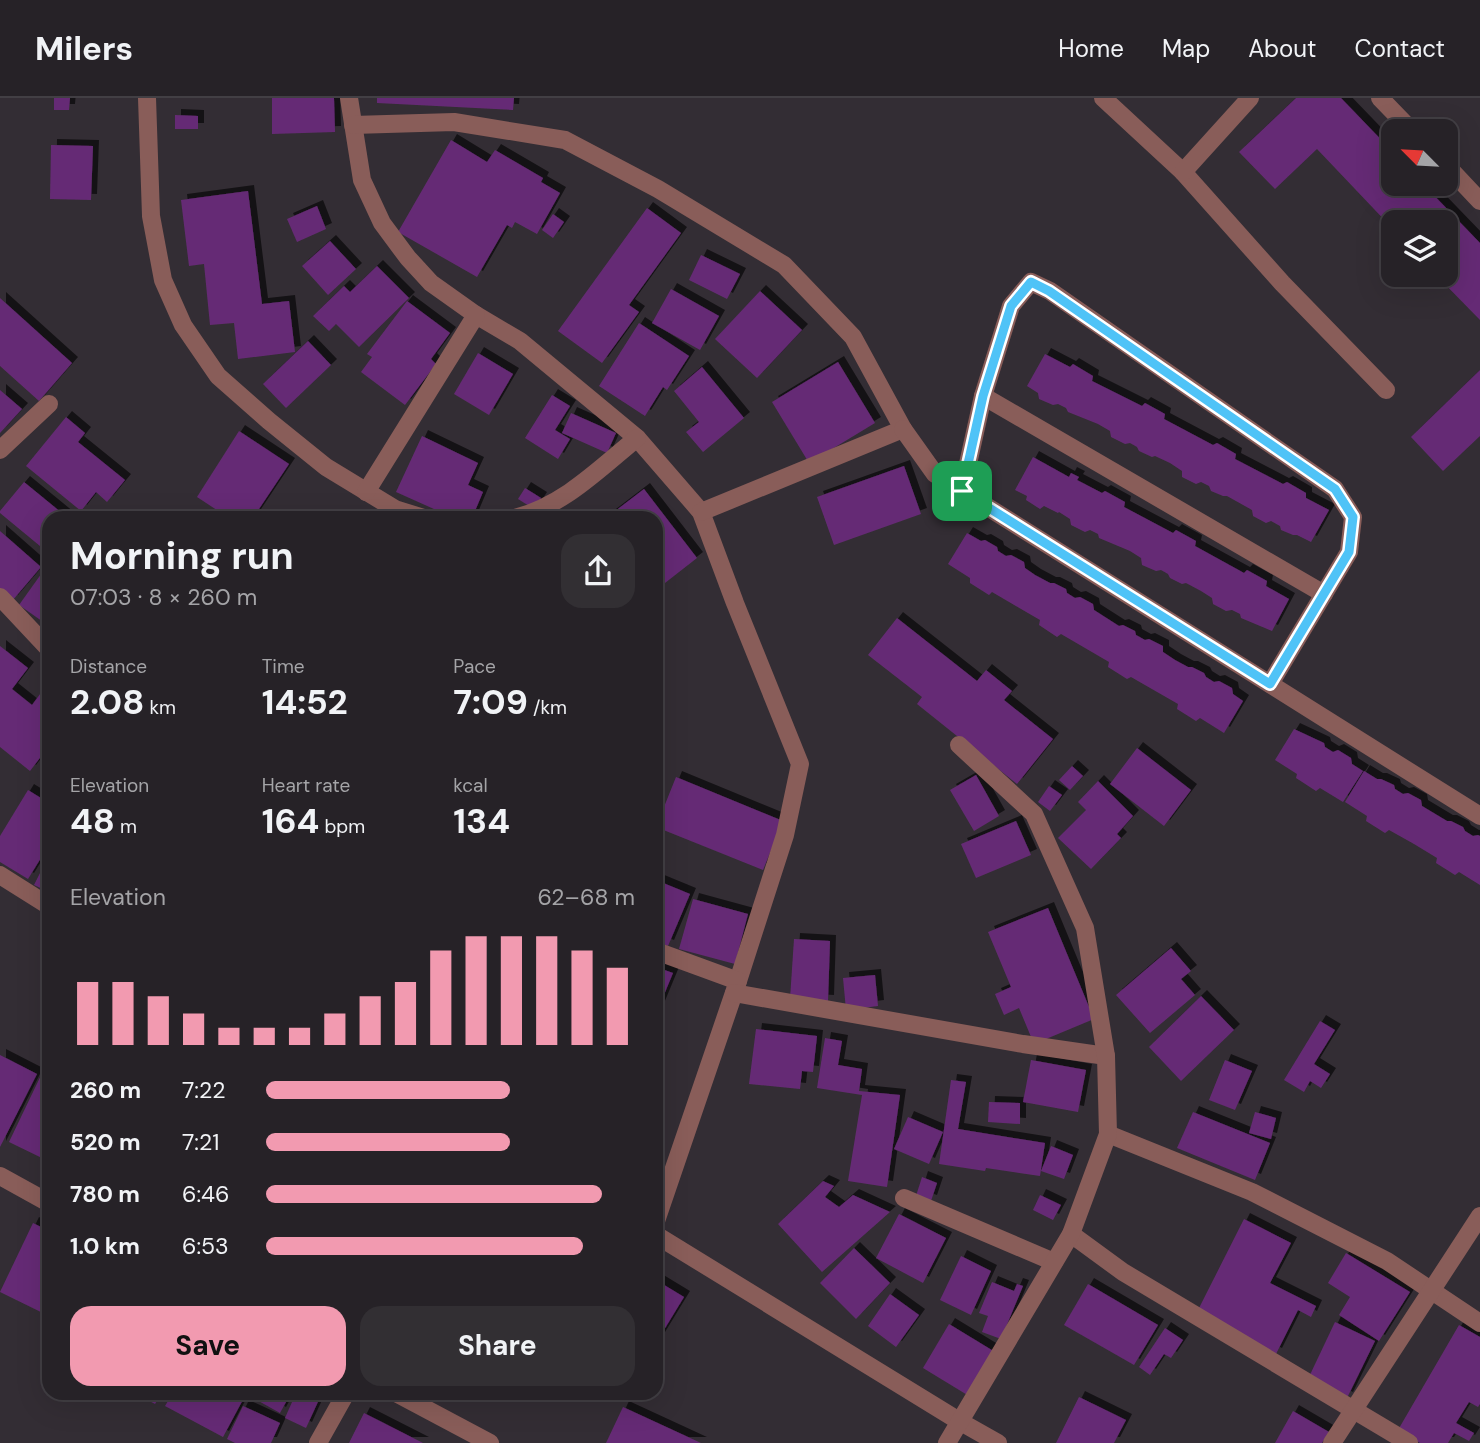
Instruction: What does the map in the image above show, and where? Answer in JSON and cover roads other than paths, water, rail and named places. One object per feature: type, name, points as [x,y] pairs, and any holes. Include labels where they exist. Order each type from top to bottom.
[{"type":"street","points":[[147,98],[151,216],[163,280],[183,325],[218,376],[269,421],[326,467],[401,511]]},
{"type":"street","points":[[349,98],[362,180],[382,223],[408,258],[431,283],[475,315],[520,341],[637,438],[701,512],[800,764],[785,835],[663,1201]]},
{"type":"street","points":[[1103,98],[1183,172],[1282,283],[1385,390]]},
{"type":"street","points":[[1183,172],[1250,98]]},
{"type":"street","points":[[1380,98],[1400,119]]},
{"type":"street","points":[[353,125],[454,121],[565,140],[658,189],[784,265],[853,337],[902,429],[935,474],[1480,816]]},
{"type":"street","points":[[1458,178],[1480,201]]},
{"type":"street","points":[[962,491],[983,396],[1011,306],[1031,282],[1049,291],[1335,489],[1353,517],[1349,552],[1270,684]]},
{"type":"street","points":[[366,492],[475,315]]},
{"type":"street","points":[[983,396],[1324,594]]},
{"type":"street","points":[[0,450],[48,404]]},
{"type":"street","points":[[701,512],[902,429]]},
{"type":"street","points":[[536,511],[570,494],[637,438]]},
{"type":"street","points":[[0,597],[42,642]]},
{"type":"street","points":[[947,1443],[1071,1234],[1108,1134],[1106,1056],[1085,928],[1034,814],[959,745]]},
{"type":"street","points":[[0,875],[42,902]]},
{"type":"street","points":[[663,954],[736,987],[1023,1044],[1106,1056]]},
{"type":"street","points":[[1108,1134],[1252,1192],[1387,1261],[1480,1323]]},
{"type":"street","points":[[0,1176],[42,1199]]},
{"type":"street","points":[[904,1198],[1054,1262]]},
{"type":"street","points":[[1332,1443],[1480,1216]]},
{"type":"street","points":[[1071,1234],[1123,1272],[1409,1443]]},
{"type":"street","points":[[663,1239],[998,1443]]},
{"type":"street","points":[[318,1443],[342,1400]]},
{"type":"street","points":[[409,1400],[490,1443]]}]
